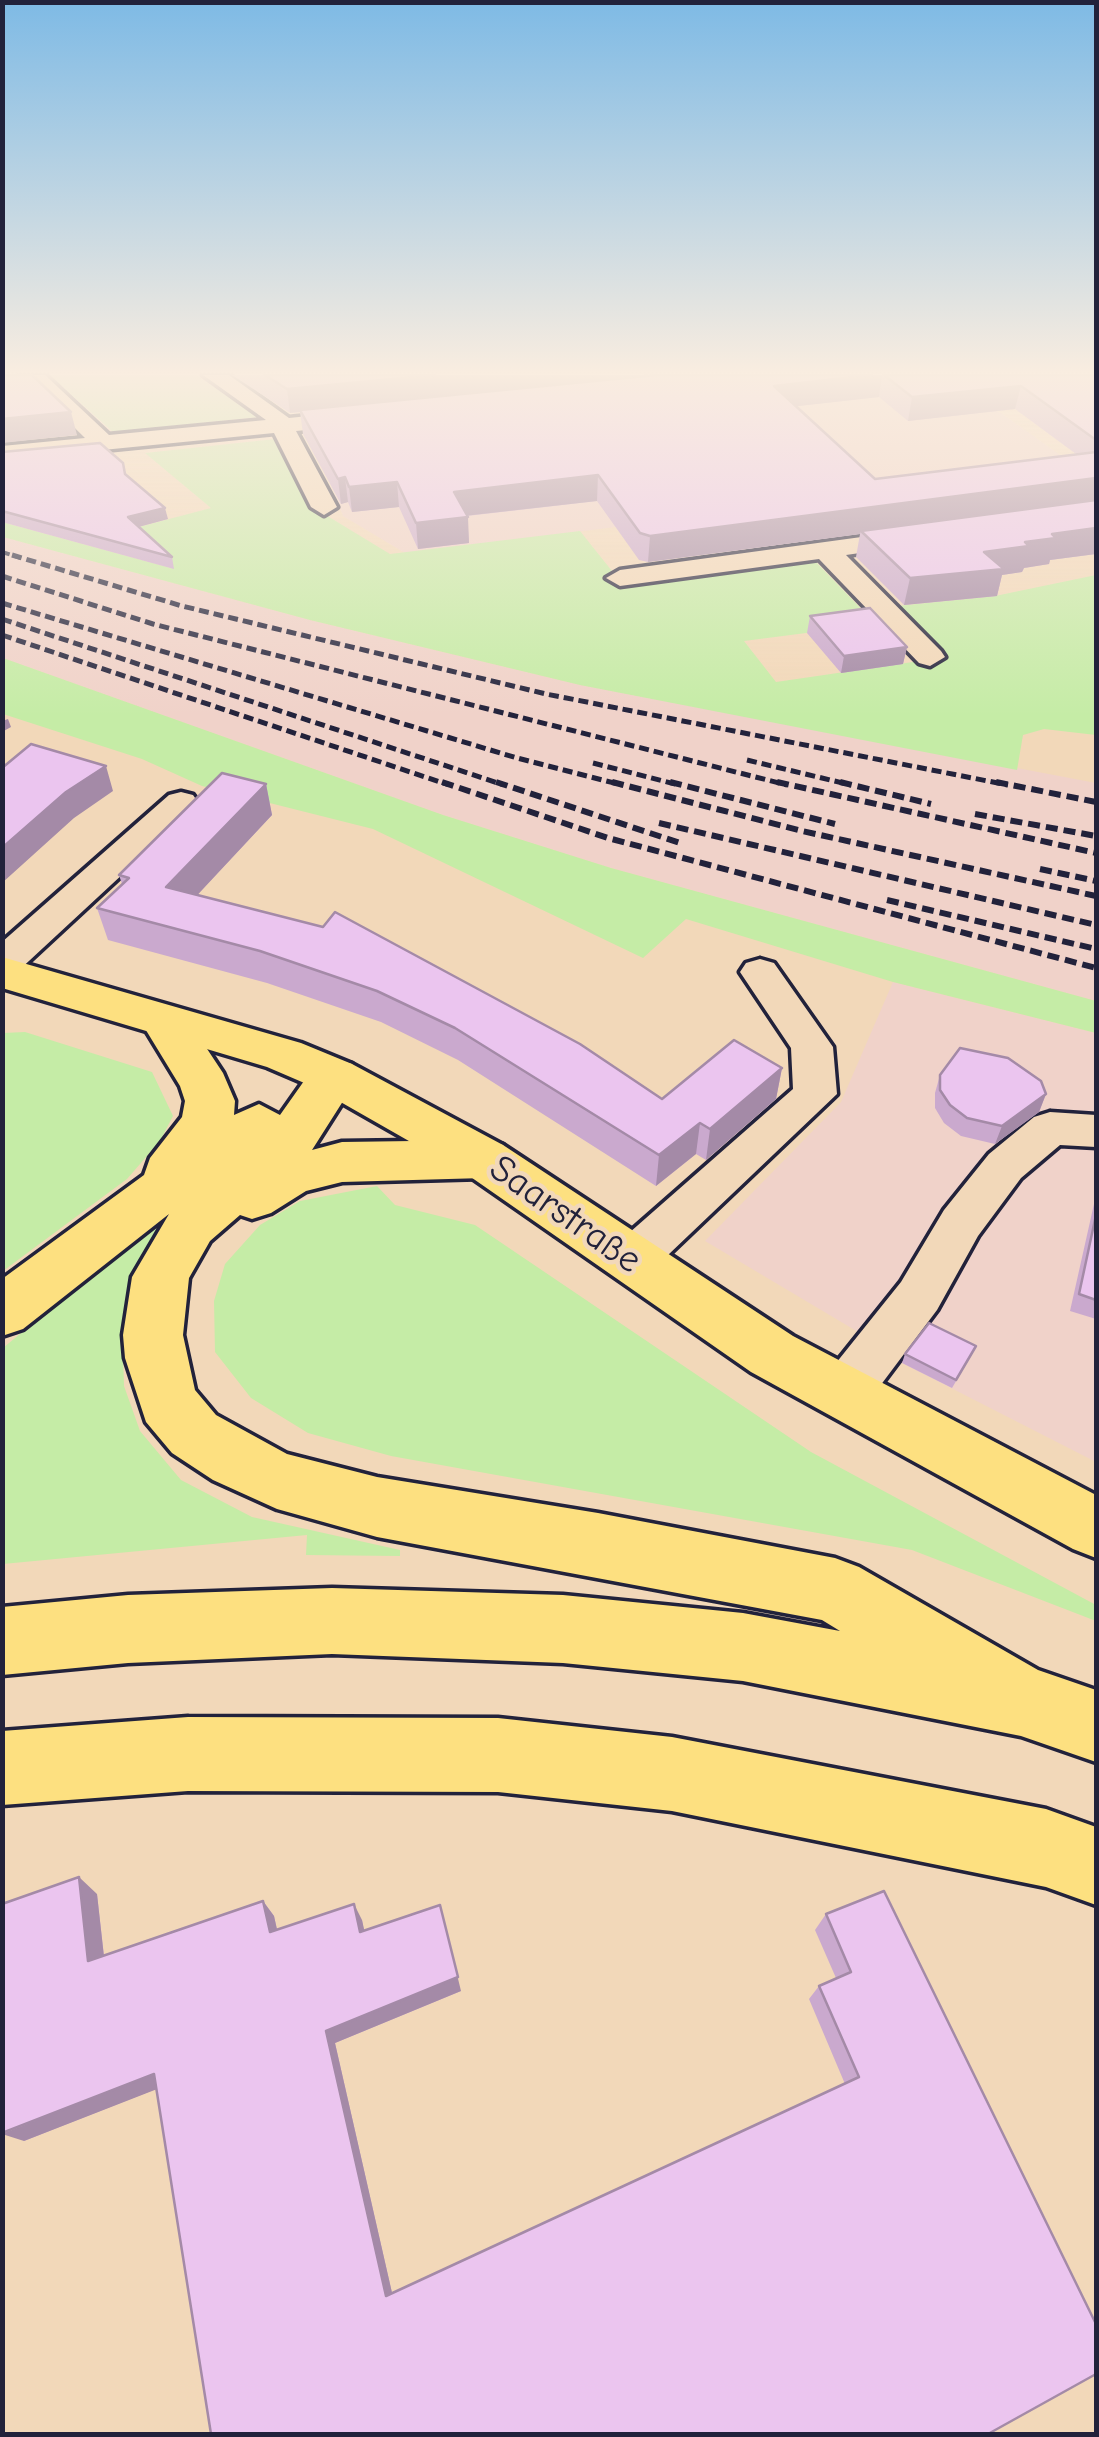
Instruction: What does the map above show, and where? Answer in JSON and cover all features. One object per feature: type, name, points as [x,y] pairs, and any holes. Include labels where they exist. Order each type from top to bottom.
[{"type":"main road","name":"Saarstraße","points":[[2,972],[284,1056],[334,1076],[484,1159],[772,1354],[1096,1528]]},
{"type":"main road","points":[[137,1208],[193,1145],[207,1121],[205,1084],[165,1022]]},
{"type":"main road","points":[[2,1312],[137,1208],[289,1102],[334,1076]]},
{"type":"main road","points":[[334,1076],[289,1143],[190,1226],[162,1278],[155,1314],[154,1358],[168,1403],[179,1419],[235,1460],[277,1480],[377,1508],[598,1544],[835,1590],[1021,1700]]},
{"type":"main road","points":[[155,1314],[219,1226],[249,1200],[289,1176],[342,1162],[484,1159]]},
{"type":"main road","points":[[2,1642],[128,1629],[332,1620],[563,1629],[744,1648],[1021,1700],[1096,1726]]},
{"type":"main road","points":[[2,1768],[79,1760],[339,1751],[517,1757],[672,1774],[1046,1848],[1096,1866]]},
{"type":"main road","points":[[2,1788],[79,1760]]},
{"type":"street","points":[[315,489],[324,507]]},
{"type":"street","points":[[620,578],[956,532]]},
{"type":"street","points":[[825,550],[930,657]]},
{"type":"street","points":[[2,964],[181,802]]},
{"type":"street","points":[[630,1260],[815,1094],[812,1047],[760,972]]},
{"type":"street","points":[[843,1394],[919,1296],[961,1222],[1005,1166],[1050,1128],[1096,1131]]},
{"type":"shaded area","points":[[332,489],[963,489],[405,553],[343,516]]},
{"type":"shaded area","points":[[3,537],[310,620],[580,685],[1096,783],[1096,1001],[611,868],[443,815],[3,658]]},
{"type":"shaded area","points":[[893,982],[1096,1033],[1096,1462],[902,1363],[880,1345],[705,1241],[841,1102]]},
{"type":"green space","points":[[188,489],[302,489],[311,506],[390,554],[580,531],[624,586],[815,561],[876,624],[744,641],[776,682],[947,657],[897,606],[995,596],[1096,575],[1096,735],[1044,729],[1023,735],[1017,770],[580,685],[310,620],[3,537],[2,522],[171,568],[127,530],[211,508]]},
{"type":"green space","points":[[3,658],[443,815],[611,868],[1096,1001],[1096,1033],[893,982],[686,919],[643,958],[373,829],[202,786],[142,759],[3,714]]},
{"type":"green space","points":[[25,1032],[152,1072],[173,1116],[160,1141],[127,1179],[3,1271],[3,1033]]},
{"type":"green space","points":[[206,1179],[134,1282],[122,1323],[124,1386],[140,1431],[181,1480],[252,1517],[400,1550],[400,1556],[306,1555],[307,1535],[3,1564],[3,1348]]},
{"type":"green space","points":[[377,1186],[395,1205],[475,1225],[811,1452],[1096,1605],[1096,1621],[912,1550],[391,1456],[308,1433],[251,1398],[215,1352],[214,1301],[225,1264],[260,1225],[300,1201]]},
{"type":"building","points":[[2,489],[142,489],[165,508],[128,517],[172,557],[2,511]]},
{"type":"building","points":[[400,489],[482,489],[454,492],[468,517],[416,523]]},
{"type":"building","points":[[608,489],[1014,489],[650,536],[640,533]]},
{"type":"building","points":[[1096,500],[1096,528],[1025,542],[1029,546],[984,552],[1004,569],[910,578],[861,531]]},
{"type":"building","points":[[870,608],[907,647],[844,656],[810,616]]},
{"type":"building","points":[[31,744],[106,766],[66,792],[2,848],[2,768]]},
{"type":"building","points":[[222,773],[266,784],[166,887],[323,927],[335,912],[580,1044],[662,1099],[734,1040],[782,1068],[710,1129],[700,1123],[659,1155],[455,1028],[377,991],[260,951],[97,908],[129,878],[119,875]]},
{"type":"building","points":[[960,1048],[1008,1058],[1041,1081],[1046,1094],[1002,1126],[967,1118],[950,1105],[940,1090],[940,1075]]},
{"type":"building","points":[[1096,1215],[1096,1300],[1079,1294]]},
{"type":"building","points":[[929,1323],[976,1346],[956,1380],[905,1354]]},
{"type":"building","points":[[79,1877],[88,1961],[263,1901],[270,1932],[354,1904],[360,1932],[440,1905],[458,1977],[326,2031],[386,2296],[859,2077],[819,1986],[851,1972],[826,1914],[884,1891],[1096,2324],[1096,2374],[988,2434],[211,2434],[154,2074],[2,2133],[2,1904]]},
{"type":"railway","points":[[2,552],[21,558]]},
{"type":"railway","points":[[12,555],[182,606],[546,694],[1008,785]]},
{"type":"railway","points":[[2,576],[153,624],[787,785]]},
{"type":"railway","points":[[2,603],[517,758],[622,785]]},
{"type":"railway","points":[[2,619],[504,785]]},
{"type":"railway","points":[[2,635],[449,785]]},
{"type":"railway","points":[[747,760],[851,785]]},
{"type":"railway","points":[[593,763],[679,785]]},
{"type":"railway","points":[[442,782],[608,838],[1096,968]]},
{"type":"railway","points":[[496,782],[680,843]]},
{"type":"railway","points":[[612,782],[802,831],[1096,896]]},
{"type":"railway","points":[[670,782],[835,824]]},
{"type":"railway","points":[[777,782],[1096,853]]},
{"type":"railway","points":[[840,782],[931,804]]},
{"type":"railway","points":[[996,782],[1096,802]]},
{"type":"railway","points":[[975,814],[1096,836]]},
{"type":"railway","points":[[659,823],[1096,925]]},
{"type":"railway","points":[[1040,869],[1096,881]]},
{"type":"railway","points":[[887,900],[1096,949]]}]
